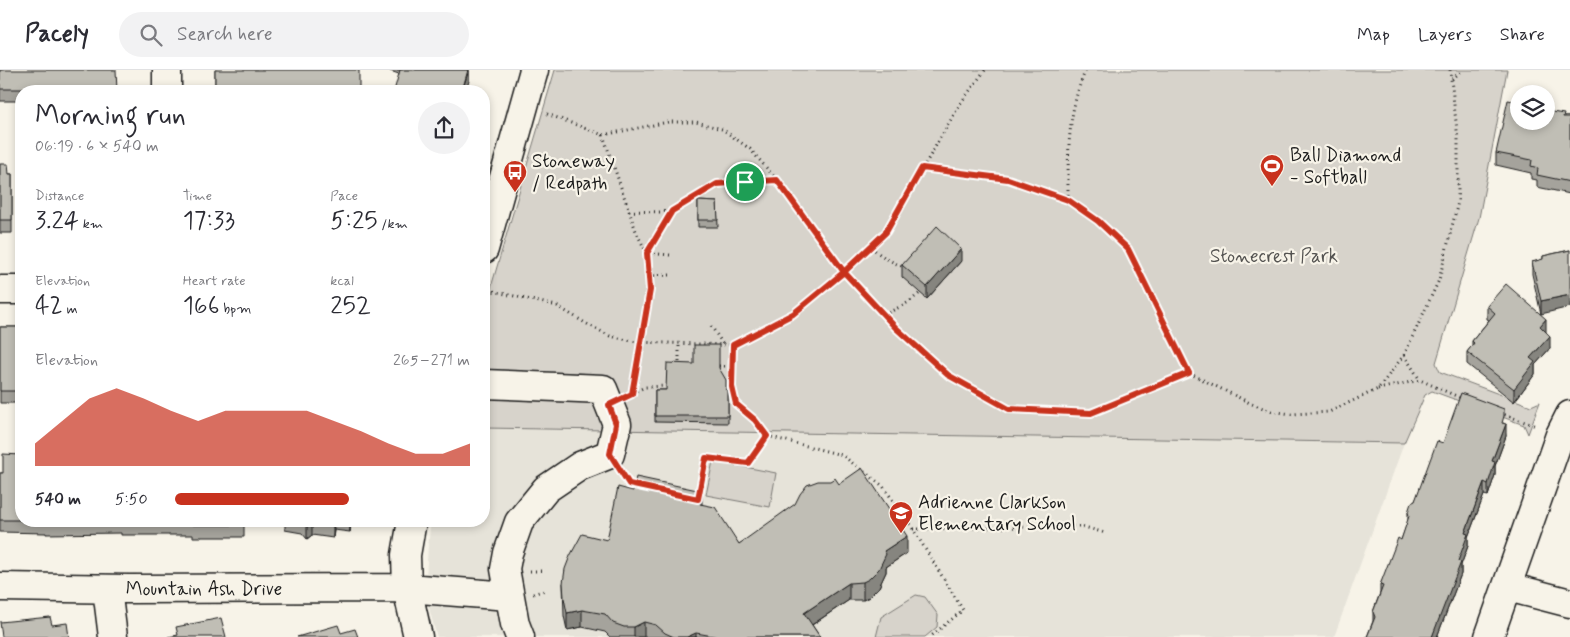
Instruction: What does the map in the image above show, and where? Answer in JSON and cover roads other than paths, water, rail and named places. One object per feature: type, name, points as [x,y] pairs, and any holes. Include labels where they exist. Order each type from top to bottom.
[{"type":"street","points":[[167,70],[167,85]]},
{"type":"street","points":[[490,227],[534,70]]},
{"type":"street","points":[[0,290],[15,290]]},
{"type":"street","points":[[490,384],[603,389],[620,399],[610,454],[580,466],[546,489],[519,522],[505,569],[515,624],[520,637]]},
{"type":"street","points":[[1489,637],[1565,425]]},
{"type":"street","points":[[411,527],[406,556],[407,588],[418,637]]},
{"type":"street","name":"Mountain Ash Drive","points":[[0,587],[107,589],[407,588],[509,596]]},
{"type":"street","points":[[1508,587],[1570,603]]},
{"type":"street","points":[[107,589],[113,637]]},
{"type":"place","name":"Ball Diamond - Softball","points":[[1272,187]]},
{"type":"place","name":"Stoneway / Redpath","points":[[515,193]]},
{"type":"place","name":"Adrienne Clarkson Elementary School","points":[[901,534]]},
{"type":"park label","name":"Stonecrest Park","points":[[1274,256]]}]
